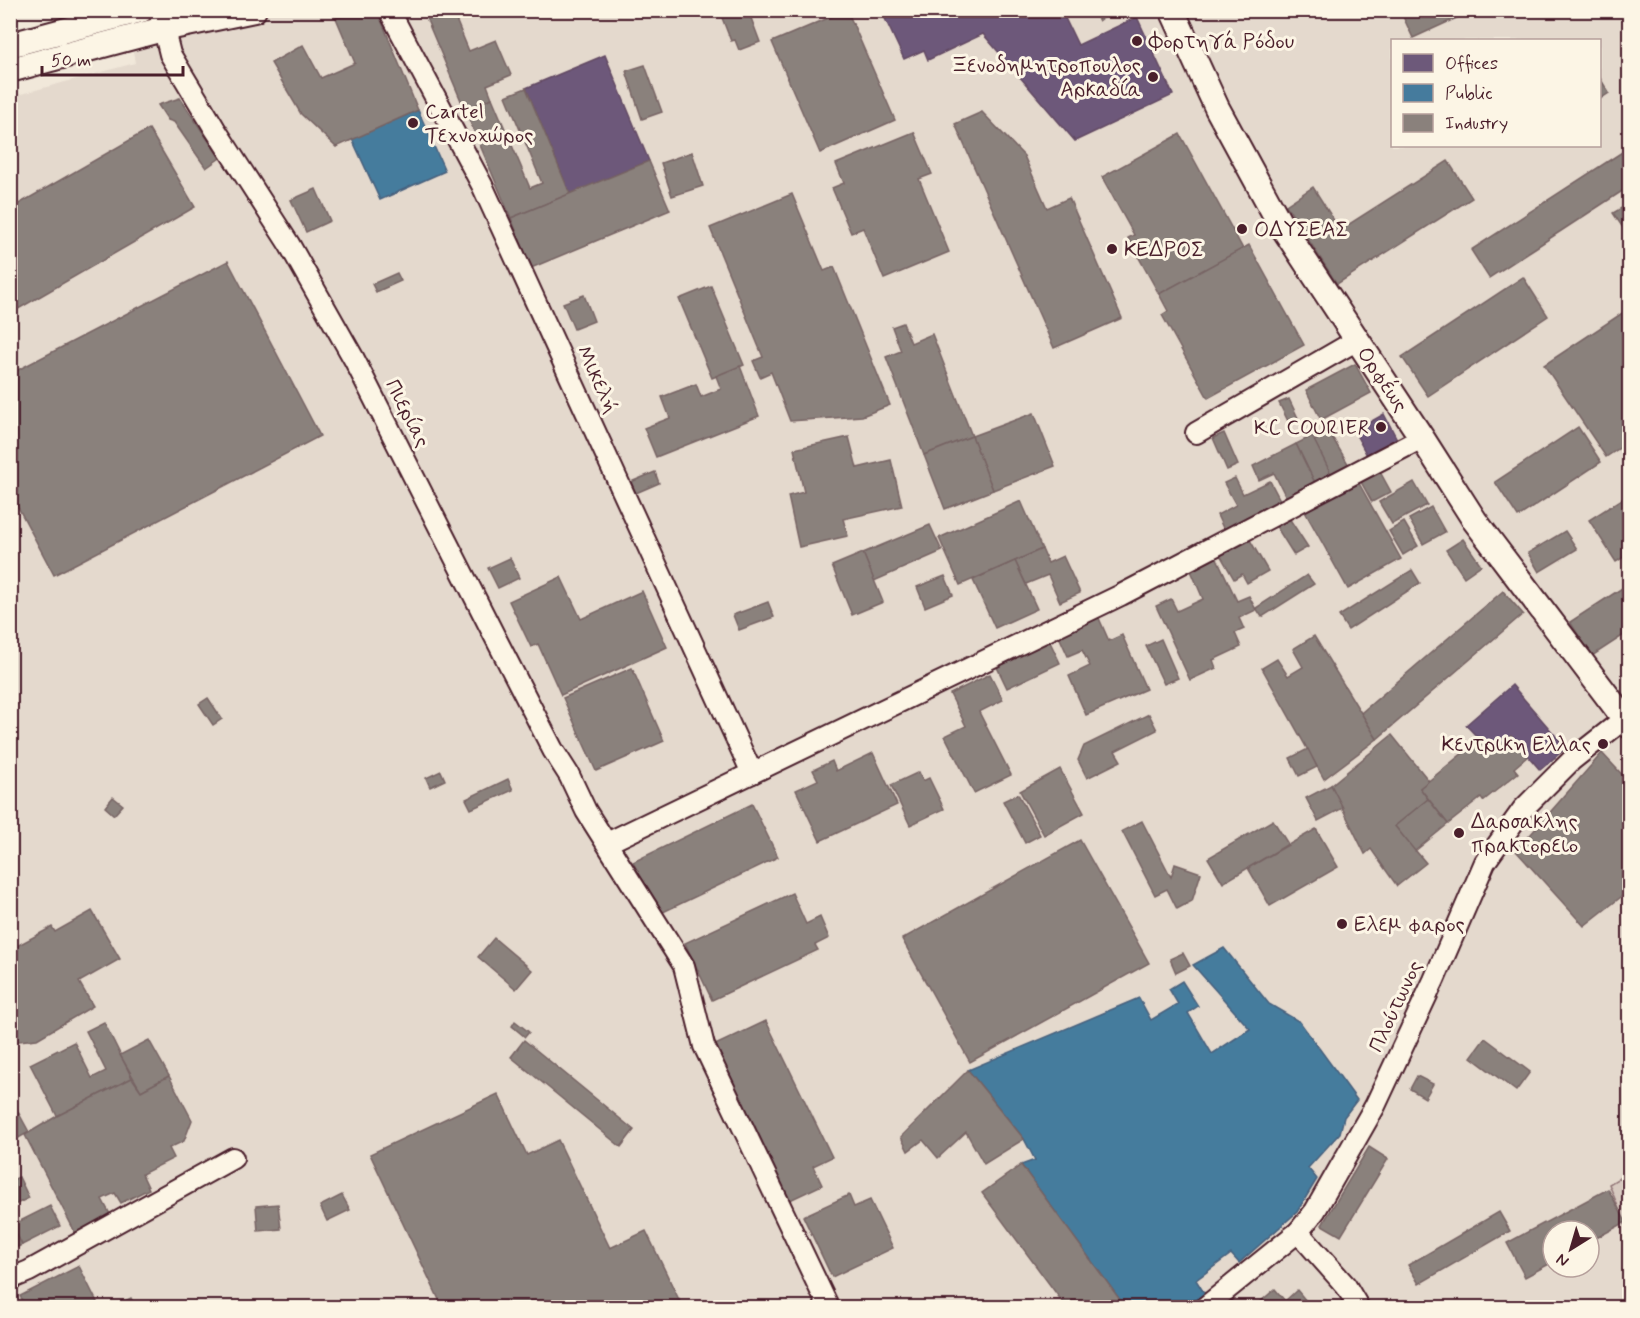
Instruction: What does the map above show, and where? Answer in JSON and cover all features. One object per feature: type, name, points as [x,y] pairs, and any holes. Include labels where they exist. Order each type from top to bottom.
[{"type":"street","points":[[10,45],[141,10]]},
{"type":"street","points":[[10,70],[161,20],[254,10]]},
{"type":"street","name":"Μικελή","points":[[389,10],[482,185],[752,773]]},
{"type":"street","name":"Ορφέως","points":[[1172,10],[1217,108],[1278,220],[1475,521],[1627,723]]},
{"type":"street","name":"Πιερίας","points":[[161,20],[170,54],[289,244],[354,359],[542,729],[599,834],[607,843],[684,966],[704,1046],[829,1308]]},
{"type":"street","points":[[1196,433],[1357,340]]},
{"type":"street","points":[[607,843],[1121,594],[1422,438]]},
{"type":"street","name":"Πλούτωνος","points":[[1204,1308],[1298,1232],[1328,1190],[1375,1106],[1434,980],[1485,862],[1502,837],[1537,795],[1572,760],[1627,723]]},
{"type":"street","points":[[10,1279],[29,1271],[233,1158]]},
{"type":"street","points":[[1298,1232],[1346,1286],[1359,1308]]},
{"type":"shaded area","points":[[127,11],[1629,11],[1630,1172],[1609,1184],[1629,1234],[1629,1307],[11,1307],[10,97],[135,63]]},
{"type":"shaded area","points":[[1629,1172],[1629,1234],[1609,1184]]},
{"type":"building: Offices","points":[[881,10],[1061,10],[1078,45],[1137,17],[1173,95],[1075,141],[983,34],[928,60],[924,50],[904,59]]},
{"type":"building: Offices","points":[[605,55],[649,161],[570,194],[526,88]]},
{"type":"building: Offices","points":[[1384,414],[1399,443],[1369,459],[1354,431]]},
{"type":"building: Offices","points":[[1512,685],[1566,748],[1540,770],[1511,736],[1492,753],[1466,725]]},
{"type":"building: Public","points":[[418,110],[445,171],[380,200],[352,139]]},
{"type":"building: Public","points":[[1224,948],[1269,1004],[1300,1022],[1357,1100],[1344,1117],[1340,1133],[1308,1168],[1317,1179],[1297,1212],[1239,1263],[1231,1254],[1196,1280],[1206,1296],[1195,1308],[1126,1308],[1021,1165],[1035,1160],[1024,1139],[968,1070],[1139,998],[1151,1020],[1178,1004],[1169,989],[1182,981],[1198,1006],[1188,1013],[1212,1054],[1250,1029],[1193,965]]},
{"type":"building: Industry","points":[[364,10],[377,10],[418,110],[336,147],[301,114],[271,63],[303,45],[321,78],[355,63],[336,18]]},
{"type":"building: Industry","points":[[429,10],[452,10],[469,51],[496,40],[511,75],[487,85],[492,98],[465,110],[424,13]]},
{"type":"building: Industry","points":[[719,10],[748,10],[760,42],[739,50],[735,40],[731,41]]},
{"type":"building: Industry","points":[[847,10],[895,120],[820,153],[772,42]]},
{"type":"building: Industry","points":[[1092,10],[1114,10],[1099,21]]},
{"type":"building: Industry","points":[[1400,10],[1474,10],[1413,38]]},
{"type":"building: Industry","points":[[645,65],[662,112],[642,119],[626,71]]},
{"type":"building: Industry","points":[[1601,80],[1609,93],[1601,98]]},
{"type":"building: Industry","points":[[526,88],[570,194],[511,218],[465,110],[492,98],[530,188],[542,183],[506,96]]},
{"type":"building: Industry","points":[[180,98],[220,158],[206,168],[174,122],[168,120],[158,105]]},
{"type":"building: Industry","points":[[982,112],[1024,156],[1047,208],[1069,198],[1122,318],[1054,348],[955,124]]},
{"type":"building: Industry","points":[[149,129],[195,207],[13,312],[10,308],[10,209]]},
{"type":"building: Industry","points":[[914,132],[932,174],[919,179],[949,252],[884,279],[863,228],[851,233],[832,188],[844,183],[836,164]]},
{"type":"building: Industry","points":[[1180,134],[1243,249],[1159,294],[1128,238],[1134,235],[1102,177]]},
{"type":"building: Industry","points":[[1630,147],[1630,186],[1489,278],[1471,250]]},
{"type":"building: Industry","points":[[692,152],[703,186],[672,196],[661,163]]},
{"type":"building: Industry","points":[[649,161],[670,210],[531,268],[511,218]]},
{"type":"building: Industry","points":[[1448,161],[1472,198],[1337,284],[1286,205],[1313,187],[1340,230]]},
{"type":"building: Industry","points":[[316,189],[330,221],[306,232],[291,200]]},
{"type":"building: Industry","points":[[792,194],[824,271],[834,267],[890,405],[862,416],[790,421],[771,372],[760,377],[753,361],[763,357],[710,228]]},
{"type":"building: Industry","points":[[1630,203],[1630,238],[1613,213]]},
{"type":"building: Industry","points":[[1249,245],[1304,345],[1208,398],[1162,315],[1168,311],[1159,294]]},
{"type":"building: Industry","points":[[228,261],[320,436],[54,575],[10,492],[10,374]]},
{"type":"building: Industry","points":[[397,273],[401,281],[376,292],[372,284]]},
{"type":"building: Industry","points":[[1523,277],[1548,316],[1428,396],[1402,357]]},
{"type":"building: Industry","points":[[711,286],[744,365],[712,378],[679,299]]},
{"type":"building: Industry","points":[[584,295],[594,321],[574,329],[563,303]]},
{"type":"building: Industry","points":[[1630,308],[1630,441],[1606,457],[1544,365]]},
{"type":"building: Industry","points":[[903,323],[911,343],[932,334],[972,436],[924,455],[886,357],[901,351],[892,327]]},
{"type":"building: Industry","points":[[1355,364],[1371,393],[1321,420],[1306,390]]},
{"type":"building: Industry","points":[[740,366],[759,416],[656,457],[644,428],[670,418],[662,397],[696,384],[701,397],[721,389],[716,376]]},
{"type":"building: Industry","points":[[1289,399],[1298,418],[1289,423],[1279,403]]},
{"type":"building: Industry","points":[[1034,413],[1055,466],[993,490],[972,436]]},
{"type":"building: Industry","points":[[1578,427],[1601,462],[1518,517],[1495,482]]},
{"type":"building: Industry","points":[[1329,432],[1350,467],[1332,476],[1314,441]]},
{"type":"building: Industry","points":[[1224,433],[1238,465],[1227,470],[1213,438]]},
{"type":"building: Industry","points":[[972,436],[993,490],[945,509],[924,455]]},
{"type":"building: Industry","points":[[1312,436],[1332,476],[1315,483],[1296,444]]},
{"type":"building: Industry","points":[[849,437],[857,468],[891,460],[902,506],[843,519],[848,536],[799,547],[788,496],[804,492],[794,449]]},
{"type":"building: Industry","points":[[1296,444],[1315,483],[1286,497],[1274,473],[1259,480],[1253,466]]},
{"type":"building: Industry","points":[[1379,470],[1391,492],[1372,502],[1360,480]]},
{"type":"building: Industry","points":[[655,472],[659,483],[636,493],[631,482]]},
{"type":"building: Industry","points":[[1235,478],[1243,494],[1270,481],[1281,502],[1224,530],[1217,515],[1236,505],[1224,483]]},
{"type":"building: Industry","points":[[1356,478],[1401,559],[1348,589],[1303,508]]},
{"type":"building: Industry","points":[[1414,482],[1427,505],[1392,524],[1379,502]]},
{"type":"building: Industry","points":[[1630,494],[1630,553],[1616,562],[1589,520]]},
{"type":"building: Industry","points":[[1021,501],[1042,549],[960,585],[939,538]]},
{"type":"building: Industry","points":[[1431,507],[1445,532],[1423,544],[1409,519]]},
{"type":"building: Industry","points":[[1287,515],[1308,547],[1294,555],[1274,523]]},
{"type":"building: Industry","points":[[1404,522],[1418,546],[1403,555],[1389,531]]},
{"type":"building: Industry","points":[[930,525],[942,551],[874,581],[863,553]]},
{"type":"building: Industry","points":[[1565,531],[1577,549],[1539,572],[1528,553]]},
{"type":"building: Industry","points":[[1247,535],[1268,571],[1247,583],[1242,574],[1234,579],[1218,551]]},
{"type":"building: Industry","points":[[1463,539],[1481,565],[1464,577],[1446,550]]},
{"type":"building: Industry","points":[[1042,549],[1048,563],[1063,556],[1080,593],[1060,602],[1048,575],[1026,584],[1015,561]]},
{"type":"building: Industry","points":[[863,553],[883,602],[852,615],[832,566]]},
{"type":"building: Industry","points":[[1215,554],[1237,601],[1249,596],[1256,610],[1239,618],[1244,629],[1235,633],[1241,647],[1213,660],[1216,668],[1190,680],[1156,606],[1171,599],[1177,611],[1203,599],[1189,566]]},
{"type":"building: Industry","points":[[510,558],[519,578],[498,588],[488,568]]},
{"type":"building: Industry","points":[[1015,561],[1037,609],[995,628],[973,580]]},
{"type":"building: Industry","points":[[1412,570],[1420,583],[1348,630],[1339,616]]},
{"type":"building: Industry","points":[[1307,575],[1314,584],[1262,617],[1256,608]]},
{"type":"building: Industry","points":[[945,576],[953,595],[925,607],[917,587]]},
{"type":"building: Industry","points":[[561,577],[581,619],[642,591],[667,647],[561,695],[538,644],[531,647],[509,601]]},
{"type":"building: Industry","points":[[1630,583],[1630,631],[1592,656],[1570,622]]},
{"type":"building: Industry","points":[[1503,591],[1523,614],[1377,739],[1361,713]]},
{"type":"building: Industry","points":[[768,602],[774,617],[739,630],[733,615]]},
{"type":"building: Industry","points":[[1098,616],[1109,641],[1122,635],[1146,689],[1086,715],[1069,676],[1090,666],[1082,650],[1068,656],[1058,634]]},
{"type":"building: Industry","points":[[1314,636],[1377,739],[1324,779],[1262,668],[1277,659],[1288,676],[1303,667],[1293,649]]},
{"type":"building: Industry","points":[[1161,639],[1178,678],[1164,684],[1146,646]]},
{"type":"building: Industry","points":[[1050,642],[1060,663],[1007,688],[997,667]]},
{"type":"building: Industry","points":[[632,668],[664,741],[596,771],[563,698]]},
{"type":"building: Industry","points":[[990,674],[1003,700],[979,712],[1011,775],[974,793],[945,736],[966,726],[950,694]]},
{"type":"building: Industry","points":[[208,698],[222,719],[213,725],[199,704]]},
{"type":"building: Industry","points":[[1149,714],[1157,730],[1115,751],[1121,761],[1087,778],[1078,760],[1084,746]]},
{"type":"building: Industry","points":[[1392,735],[1429,781],[1420,788],[1428,799],[1395,826],[1426,863],[1397,886],[1371,849],[1365,854],[1331,785]]},
{"type":"building: Industry","points":[[1511,736],[1528,756],[1514,768],[1518,773],[1483,801],[1481,798],[1448,824],[1420,788],[1480,739],[1492,753]]},
{"type":"building: Industry","points":[[1308,749],[1317,767],[1299,776],[1290,758]]},
{"type":"building: Industry","points":[[873,753],[897,805],[820,841],[796,790],[818,780],[813,770],[832,761],[836,771]]},
{"type":"building: Industry","points":[[1602,753],[1630,783],[1630,890],[1584,926],[1516,851]]},
{"type":"building: Industry","points":[[1060,769],[1084,813],[1044,835],[1020,791]]},
{"type":"building: Industry","points":[[441,771],[445,780],[430,787],[426,778]]},
{"type":"building: Industry","points":[[919,772],[923,781],[929,778],[944,809],[910,825],[891,785]]},
{"type":"building: Industry","points":[[508,779],[513,790],[471,809],[466,799]]},
{"type":"building: Industry","points":[[1331,785],[1343,808],[1318,821],[1306,798]]},
{"type":"building: Industry","points":[[1018,794],[1040,835],[1025,843],[1003,801]]},
{"type":"building: Industry","points":[[113,797],[123,805],[114,815],[105,807]]},
{"type":"building: Industry","points":[[1428,799],[1448,824],[1415,851],[1395,826]]},
{"type":"building: Industry","points":[[752,804],[778,857],[659,914],[633,862]]},
{"type":"building: Industry","points":[[1273,820],[1288,844],[1223,883],[1208,858]]},
{"type":"building: Industry","points":[[1142,821],[1171,877],[1175,864],[1201,873],[1192,901],[1177,909],[1167,889],[1155,895],[1122,831]]},
{"type":"building: Industry","points":[[1316,829],[1338,867],[1270,906],[1248,868]]},
{"type":"building: Industry","points":[[1080,840],[1149,963],[970,1062],[902,939]]},
{"type":"building: Industry","points":[[792,893],[806,924],[820,917],[829,938],[815,945],[818,950],[712,1000],[685,943]]},
{"type":"building: Industry","points":[[92,911],[120,959],[79,982],[93,1006],[37,1039],[10,1042],[10,939],[15,947],[52,927],[55,932]]},
{"type":"building: Industry","points":[[494,938],[532,970],[516,989],[478,957]]},
{"type":"building: Industry","points":[[1183,953],[1190,966],[1176,973],[1170,959]]},
{"type":"building: Industry","points":[[515,1021],[529,1032],[525,1037],[512,1026]]},
{"type":"building: Industry","points":[[766,1021],[832,1157],[813,1166],[822,1185],[788,1201],[713,1046]]},
{"type":"building: Industry","points":[[104,1022],[132,1078],[57,1116],[30,1064],[74,1042],[92,1078],[106,1071],[86,1031]]},
{"type":"building: Industry","points":[[1485,1038],[1530,1072],[1516,1091],[1471,1057]]},
{"type":"building: Industry","points":[[149,1040],[169,1076],[141,1091],[120,1055]]},
{"type":"building: Industry","points":[[524,1040],[634,1130],[621,1147],[511,1057]]},
{"type":"building: Industry","points":[[968,1070],[1024,1139],[984,1164],[966,1132],[938,1158],[923,1140],[908,1151],[901,1137]]},
{"type":"building: Industry","points":[[169,1076],[192,1120],[184,1141],[169,1148],[174,1158],[142,1174],[149,1189],[121,1203],[115,1193],[102,1199],[112,1218],[77,1236],[25,1135],[132,1078],[141,1091]]},
{"type":"building: Industry","points":[[1417,1076],[1433,1084],[1425,1098],[1410,1089]]},
{"type":"building: Industry","points":[[498,1094],[527,1155],[558,1140],[610,1248],[646,1231],[683,1308],[443,1308],[370,1154]]},
{"type":"building: Industry","points":[[16,1108],[29,1132],[10,1143],[10,1111]]},
{"type":"building: Industry","points":[[1369,1147],[1388,1159],[1341,1236],[1322,1225]]},
{"type":"building: Industry","points":[[1021,1165],[1126,1308],[1067,1308],[982,1193]]},
{"type":"building: Industry","points":[[19,1177],[29,1198],[10,1207],[10,1181]]},
{"type":"building: Industry","points":[[1608,1189],[1626,1222],[1601,1236],[1601,1219],[1552,1219]]},
{"type":"building: Industry","points":[[342,1195],[350,1210],[327,1221],[320,1206]]},
{"type":"building: Industry","points":[[849,1195],[854,1207],[870,1200],[893,1248],[832,1277],[803,1216]]},
{"type":"building: Industry","points":[[278,1204],[281,1229],[258,1231],[256,1206]]},
{"type":"building: Industry","points":[[50,1206],[60,1226],[22,1245],[12,1225]]},
{"type":"building: Industry","points":[[1499,1212],[1510,1231],[1419,1284],[1408,1265]]},
{"type":"building: Industry","points":[[10,1221],[22,1245],[10,1250]]},
{"type":"building: Industry","points":[[1541,1225],[1541,1268],[1525,1277],[1507,1243]]},
{"type":"building: Industry","points":[[79,1266],[100,1308],[26,1308],[20,1296]]},
{"type":"building: Industry","points":[[1275,1289],[1285,1301],[1297,1290],[1312,1308],[1253,1308]]},
{"type":"building: Industry","points":[[131,1298],[136,1308],[111,1308]]},
{"type":"place","name":"Φορτηγά Ρόδου","points":[[1137,41]]},
{"type":"place","name":"Ξενοδημητροπουλος Αρκαδία","points":[[1153,77]]},
{"type":"place","name":"Cartel Τεχνοχώρος","points":[[413,123]]},
{"type":"place","name":"ΟΔΥΣΕΑΣ","points":[[1242,229]]},
{"type":"place","name":"ΚΕΔΡΟΣ","points":[[1112,249]]},
{"type":"place","name":"KC COURIER","points":[[1381,427]]},
{"type":"place","name":"Κεντρικη Ελλας","points":[[1603,744]]},
{"type":"place","name":"Δαρσακλης πρακτορειο","points":[[1459,833]]},
{"type":"place","name":"Ελεμ φαρος","points":[[1342,924]]}]
